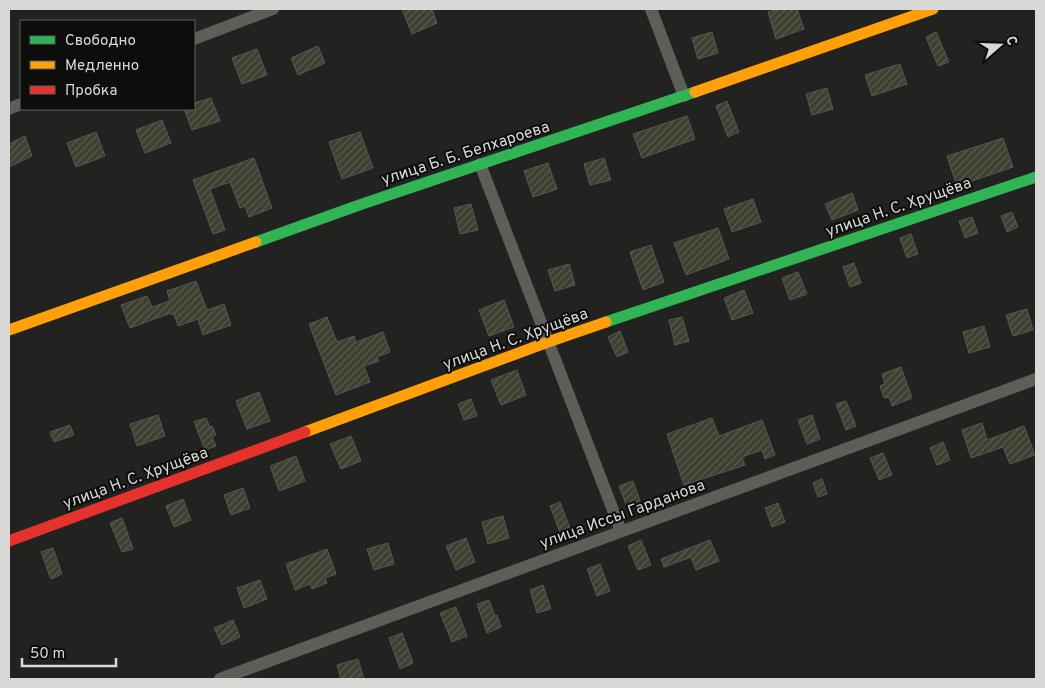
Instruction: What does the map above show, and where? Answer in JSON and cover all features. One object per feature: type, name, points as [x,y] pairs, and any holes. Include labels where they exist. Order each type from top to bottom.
[{"type":"street","points":[[195,39],[273,9]]},
{"type":"street","points":[[651,9],[684,96]]},
{"type":"street","name":"улица Б. Б. Белхароева","points":[[9,330],[480,164],[684,96],[933,9]]},
{"type":"street","points":[[480,164],[620,531]]},
{"type":"street","name":"улица Н. С. Хрущёва","points":[[9,541],[548,342],[1036,177]]},
{"type":"street","name":"улица Иссы Гарданова","points":[[220,679],[1036,379]]},
{"type":"building","points":[[402,9],[432,9],[437,23],[412,34]]},
{"type":"building","points":[[778,9],[797,9],[804,29],[776,39],[768,12]]},
{"type":"building","points":[[712,32],[718,53],[698,59],[692,38]]},
{"type":"building","points":[[936,32],[949,62],[938,66],[926,37]]},
{"type":"building","points":[[318,46],[325,63],[298,75],[291,58]]},
{"type":"building","points":[[257,49],[267,75],[242,84],[232,58]]},
{"type":"building","points":[[900,64],[907,84],[872,96],[865,75]]},
{"type":"building","points":[[827,88],[833,109],[812,115],[806,94]]},
{"type":"building","points":[[211,98],[220,121],[192,130],[184,110],[195,110],[195,103]]},
{"type":"building","points":[[727,101],[739,132],[728,137],[716,106]]},
{"type":"building","points":[[687,116],[695,139],[642,158],[633,134]]},
{"type":"building","points":[[162,120],[171,143],[145,153],[136,130]]},
{"type":"building","points":[[96,132],[105,156],[76,167],[67,143]]},
{"type":"building","points":[[360,132],[373,168],[342,179],[329,142]]},
{"type":"building","points":[[25,136],[32,156],[9,167],[9,144]]},
{"type":"building","points":[[1003,138],[1013,167],[957,186],[947,156]]},
{"type":"building","points":[[254,158],[272,208],[249,217],[245,206],[240,208],[230,182],[210,189],[225,230],[213,234],[193,180]]},
{"type":"building","points":[[604,158],[611,180],[590,185],[584,164]]},
{"type":"building","points":[[548,163],[557,189],[533,197],[524,171]]},
{"type":"building","points":[[852,193],[858,210],[832,220],[825,204]]},
{"type":"building","points":[[753,199],[761,222],[732,232],[724,209]]},
{"type":"building","points":[[471,204],[478,230],[460,234],[454,208]]},
{"type":"building","points":[[1012,212],[1018,227],[1007,232],[1001,216]]},
{"type":"building","points":[[972,217],[978,233],[965,238],[959,221]]},
{"type":"building","points":[[718,228],[729,259],[686,275],[674,243]]},
{"type":"building","points":[[911,234],[918,254],[907,258],[900,238]]},
{"type":"building","points":[[651,245],[664,282],[643,290],[630,252]]},
{"type":"building","points":[[854,263],[861,283],[850,287],[843,267]]},
{"type":"building","points":[[569,264],[575,285],[555,291],[548,270]]},
{"type":"building","points":[[798,272],[807,294],[790,300],[782,278]]},
{"type":"building","points":[[196,281],[207,310],[224,304],[231,325],[203,335],[198,319],[178,326],[174,314],[172,315],[171,313],[130,328],[121,305],[147,296],[152,307],[170,301],[167,291]]},
{"type":"building","points":[[744,290],[753,313],[732,320],[724,298]]},
{"type":"building","points":[[504,300],[514,327],[489,336],[479,310]]},
{"type":"building","points":[[1027,309],[1033,330],[1013,336],[1006,315]]},
{"type":"building","points":[[327,317],[337,342],[354,336],[356,342],[383,332],[390,352],[377,357],[379,361],[364,366],[370,382],[336,395],[309,324]]},
{"type":"building","points":[[682,317],[689,341],[675,345],[669,320]]},
{"type":"building","points":[[984,326],[990,347],[969,353],[963,332]]},
{"type":"building","points":[[620,331],[628,352],[617,357],[608,337]]},
{"type":"building","points":[[901,367],[912,398],[892,406],[889,397],[884,398],[880,386],[885,384],[882,374]]},
{"type":"building","points":[[517,370],[526,395],[501,405],[491,380]]},
{"type":"building","points":[[259,392],[270,421],[247,429],[236,401]]},
{"type":"building","points":[[471,399],[477,416],[464,420],[458,404]]},
{"type":"building","points":[[846,401],[856,426],[846,430],[836,404]]},
{"type":"building","points":[[158,415],[165,436],[137,446],[130,424]]},
{"type":"building","points":[[812,415],[820,439],[807,444],[798,420]]},
{"type":"building","points":[[206,418],[216,435],[212,437],[216,446],[205,450],[194,422]]},
{"type":"building","points":[[712,418],[719,436],[762,420],[775,455],[765,459],[762,450],[742,457],[745,465],[684,485],[667,434]]},
{"type":"building","points":[[982,423],[987,440],[1024,426],[1035,455],[1010,464],[1003,447],[971,458],[962,430]]},
{"type":"building","points":[[70,425],[74,435],[54,442],[50,432]]},
{"type":"building","points":[[351,436],[361,461],[341,469],[330,444]]},
{"type":"building","points":[[943,442],[950,460],[937,465],[930,448]]},
{"type":"building","points":[[883,453],[892,475],[879,480],[870,458]]},
{"type":"building","points":[[296,456],[305,481],[279,491],[270,466]]},
{"type":"building","points":[[822,479],[827,494],[818,497],[813,483]]},
{"type":"building","points":[[633,481],[640,501],[627,507],[619,486]]},
{"type":"building","points":[[243,488],[250,508],[231,515],[224,495]]},
{"type":"building","points":[[183,499],[191,520],[174,527],[166,506]]},
{"type":"building","points":[[560,502],[571,531],[561,535],[550,506]]},
{"type":"building","points":[[778,503],[785,522],[772,527],[765,508]]},
{"type":"building","points":[[503,516],[509,538],[488,544],[482,522]]},
{"type":"building","points":[[122,518],[133,549],[122,552],[110,523]]},
{"type":"building","points":[[466,538],[475,562],[456,570],[446,546]]},
{"type":"building","points":[[641,540],[651,565],[638,570],[628,546]]},
{"type":"building","points":[[710,540],[719,561],[696,570],[691,557],[664,567],[661,559]]},
{"type":"building","points":[[388,543],[394,564],[374,570],[367,549]]},
{"type":"building","points":[[53,548],[62,574],[51,579],[41,552]]},
{"type":"building","points":[[327,549],[336,574],[325,578],[327,583],[312,589],[310,584],[295,590],[286,564]]},
{"type":"building","points":[[600,564],[610,591],[597,596],[587,569]]},
{"type":"building","points":[[260,580],[267,599],[244,608],[237,588]]},
{"type":"building","points":[[543,585],[551,609],[537,613],[530,590]]},
{"type":"building","points":[[489,600],[501,627],[487,633],[477,604]]},
{"type":"building","points":[[456,607],[467,636],[452,642],[440,613]]},
{"type":"building","points":[[233,620],[240,637],[222,645],[214,628]]},
{"type":"building","points":[[402,633],[413,663],[400,669],[389,638]]},
{"type":"building","points":[[358,659],[364,679],[341,679],[337,665]]},
{"type":"traffic: fast","points":[[256,242],[365,203],[695,92]]},
{"type":"traffic: fast","points":[[606,322],[1036,177]]},
{"type":"traffic: slow","points":[[695,92],[933,9]]},
{"type":"traffic: slow","points":[[9,330],[256,242]]},
{"type":"traffic: slow","points":[[305,432],[606,322]]},
{"type":"traffic: jam","points":[[9,541],[305,432]]}]
